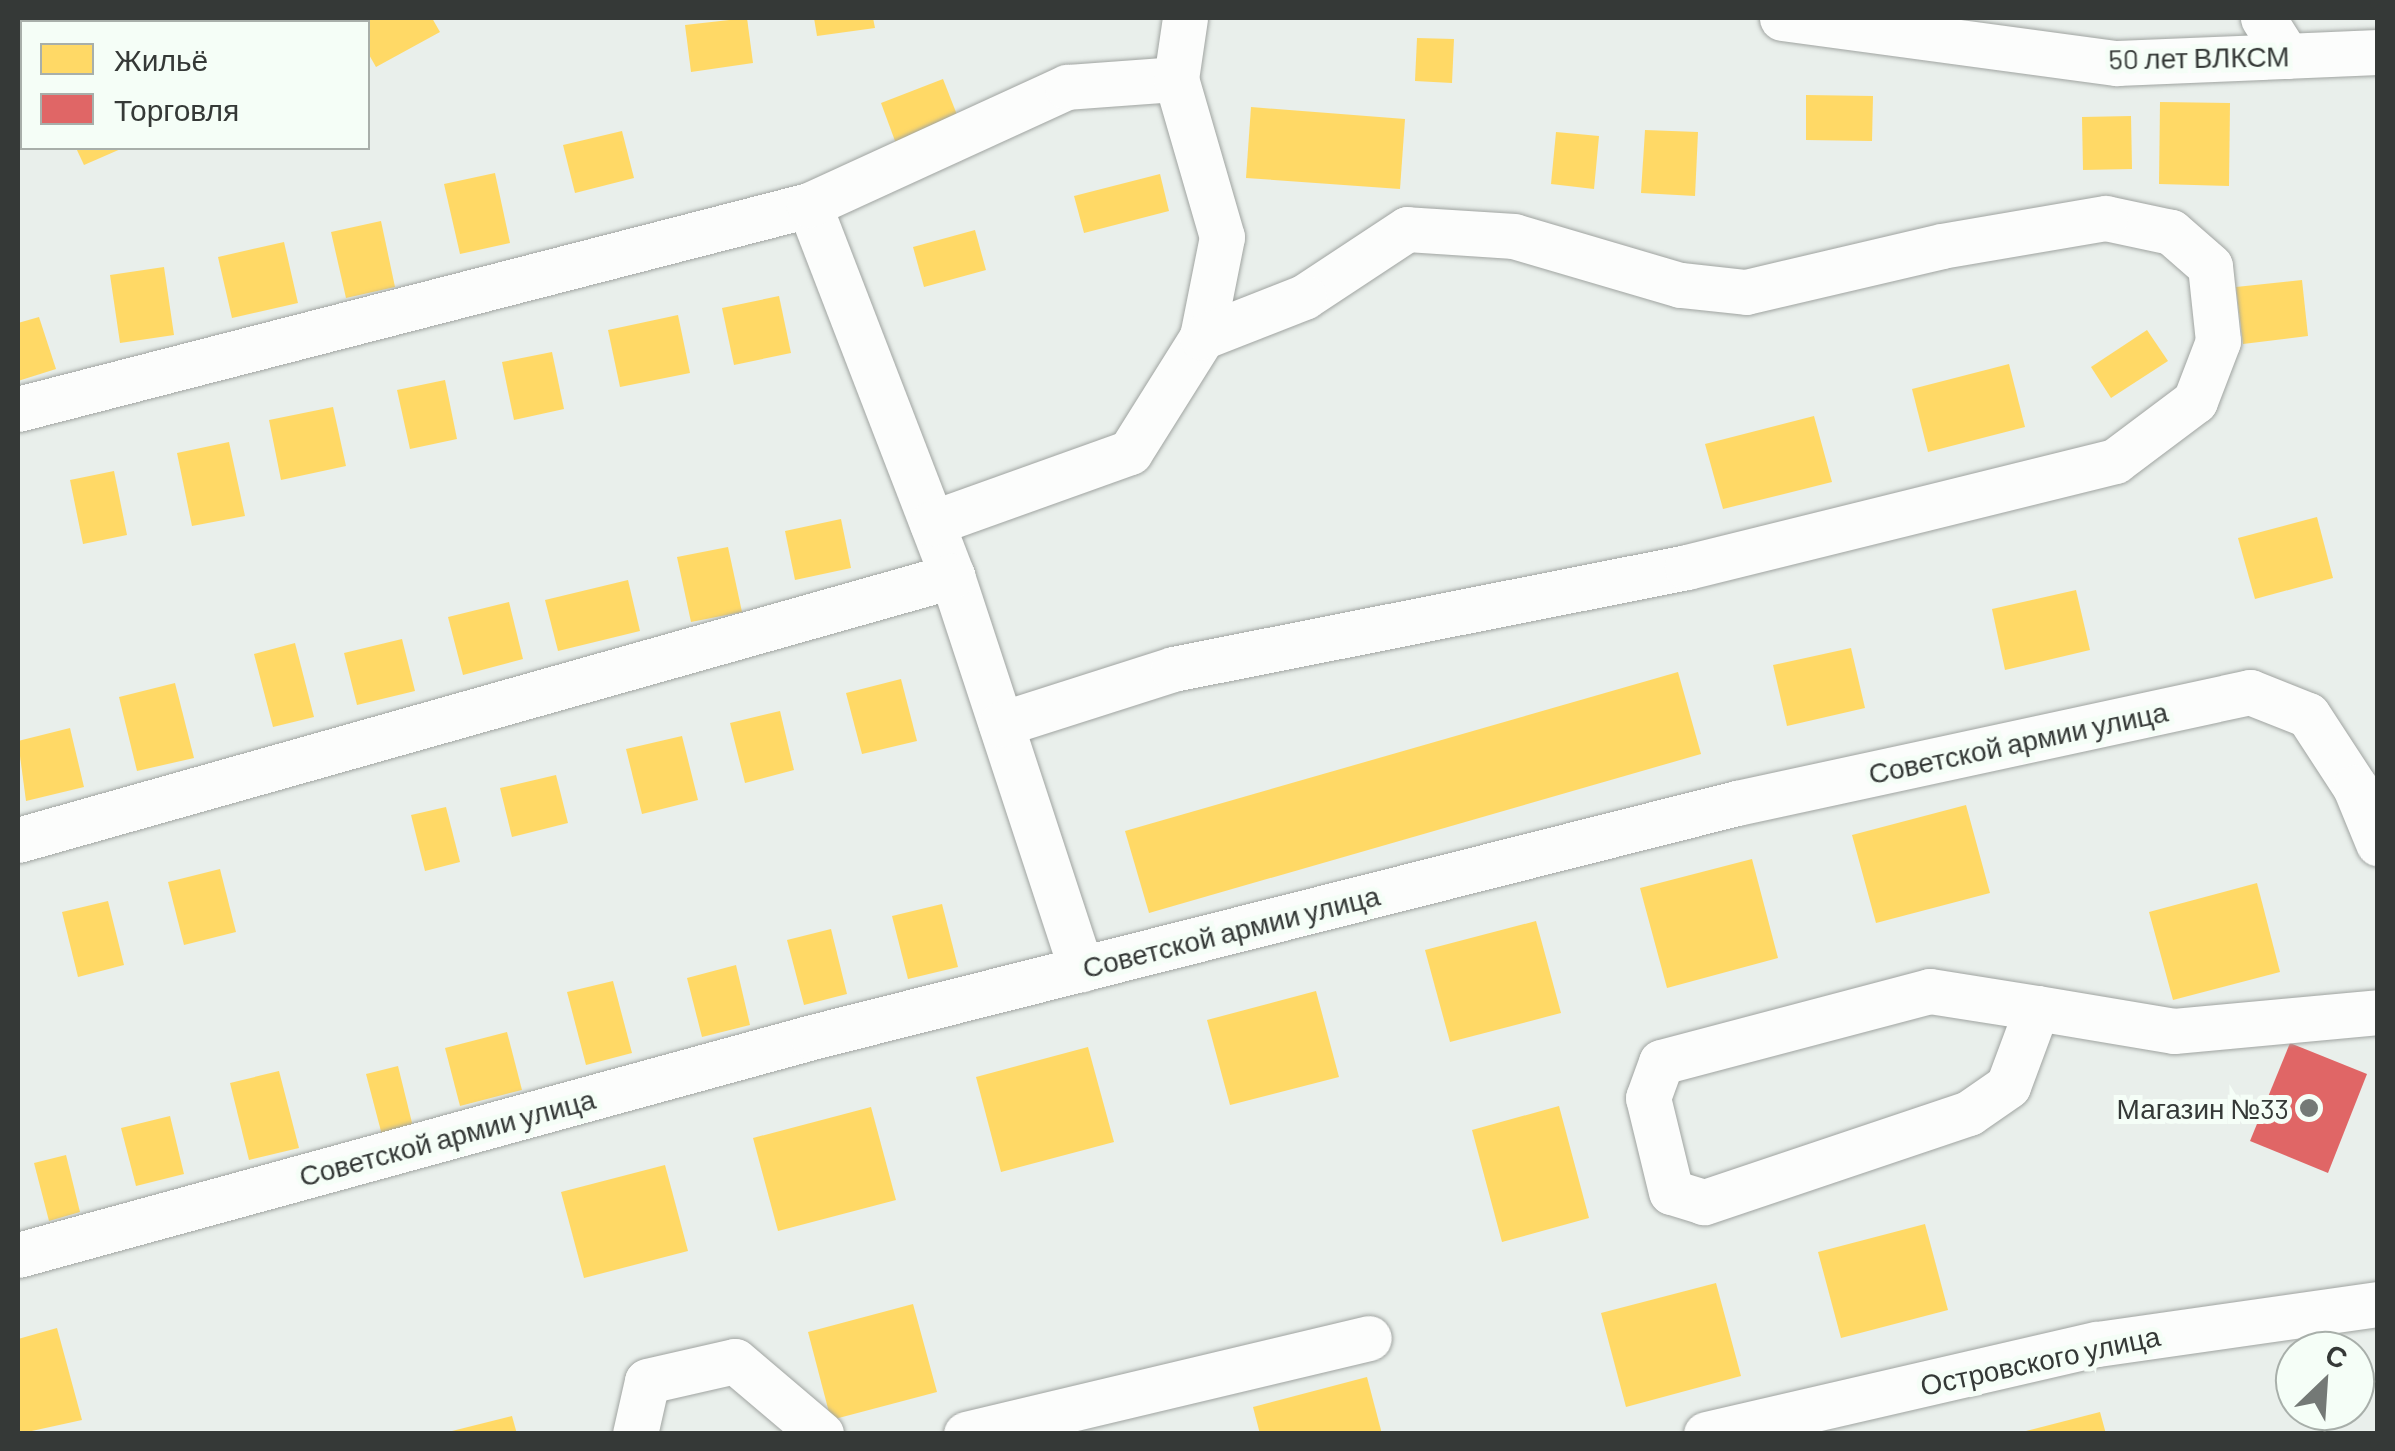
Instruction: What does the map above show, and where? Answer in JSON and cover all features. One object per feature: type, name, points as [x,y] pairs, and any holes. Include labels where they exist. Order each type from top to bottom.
[{"type":"street","points":[[932,523],[1130,452],[1202,336],[1222,237],[1176,79],[1184,18]]},
{"type":"street","name":"50 лет ВЛКСМ","points":[[1782,18],[2117,63],[2378,52]]},
{"type":"street","points":[[2263,18],[2288,56]]},
{"type":"street","points":[[18,409],[809,205],[1067,87],[1176,79]]},
{"type":"street","points":[[809,205],[952,576],[1082,969]]},
{"type":"street","points":[[1001,724],[1173,669],[1688,567],[2115,461],[2194,401],[2218,341],[2210,266],[2172,232],[2104,218],[1942,246],[1746,292],[1680,285],[1514,236],[1407,229],[1304,297],[1202,336]]},
{"type":"street","points":[[18,840],[952,576]]},
{"type":"street","name":"Советской армии улица","points":[[18,1255],[1082,969],[1737,803],[2250,692],[2308,716],[2356,787],[2378,843]]},
{"type":"street","points":[[2037,1008],[2008,1086],[1969,1113],[1704,1202],[1671,1192],[1648,1098],[1661,1062],[1930,991],[2037,1008],[2174,1031],[2378,1012]]},
{"type":"street","name":"Островского улица","points":[[1706,1434],[2097,1344],[2378,1304]]},
{"type":"street","points":[[966,1434],[1369,1338]]},
{"type":"street","points":[[635,1434],[647,1381],[734,1361],[821,1434]]},
{"type":"building: Жильё","points":[[351,18],[432,18],[440,32],[376,67],[370,56],[370,20]]},
{"type":"building: Жильё","points":[[747,18],[753,63],[691,72],[685,25]]},
{"type":"building: Жильё","points":[[814,18],[873,18],[875,28],[817,36]]},
{"type":"building: Жильё","points":[[1417,38],[1454,39],[1452,83],[1415,81]]},
{"type":"building: Жильё","points":[[943,79],[961,125],[898,149],[881,103]]},
{"type":"building: Жильё","points":[[1806,95],[1873,96],[1872,141],[1806,140]]},
{"type":"building: Жильё","points":[[2160,102],[2230,103],[2229,186],[2159,184]]},
{"type":"building: Жильё","points":[[1251,107],[1405,119],[1400,189],[1246,178]]},
{"type":"building: Жильё","points":[[2131,116],[2132,169],[2083,170],[2082,117]]},
{"type":"building: Жильё","points":[[1645,130],[1698,132],[1695,196],[1641,193]]},
{"type":"building: Жильё","points":[[622,131],[634,178],[575,193],[563,145]]},
{"type":"building: Жильё","points":[[1556,132],[1599,136],[1594,189],[1551,184]]},
{"type":"building: Жильё","points":[[77,150],[118,150],[84,165]]},
{"type":"building: Жильё","points":[[495,173],[510,243],[460,254],[444,184]]},
{"type":"building: Жильё","points":[[1160,174],[1169,211],[1084,233],[1074,196]]},
{"type":"building: Жильё","points":[[381,221],[395,287],[346,298],[331,232]]},
{"type":"building: Жильё","points":[[975,230],[986,270],[924,287],[913,247]]},
{"type":"building: Жильё","points":[[284,242],[298,303],[232,318],[218,257]]},
{"type":"building: Жильё","points":[[164,267],[174,335],[120,343],[110,275]]},
{"type":"building: Жильё","points":[[2302,280],[2308,336],[2243,344],[2236,287]]},
{"type":"building: Жильё","points":[[779,296],[791,353],[734,365],[722,308]]},
{"type":"building: Жильё","points":[[678,315],[690,373],[620,387],[608,330]]},
{"type":"building: Жильё","points":[[39,317],[56,369],[18,381],[18,323]]},
{"type":"building: Жильё","points":[[2147,330],[2168,361],[2111,398],[2091,367]]},
{"type":"building: Жильё","points":[[552,352],[564,409],[514,420],[502,362]]},
{"type":"building: Жильё","points":[[2009,364],[2025,427],[1928,452],[1912,389]]},
{"type":"building: Жильё","points":[[445,380],[457,439],[410,449],[397,390]]},
{"type":"building: Жильё","points":[[333,407],[346,466],[281,480],[269,420]]},
{"type":"building: Жильё","points":[[1814,416],[1832,482],[1723,509],[1705,444]]},
{"type":"building: Жильё","points":[[229,442],[245,516],[192,526],[177,453]]},
{"type":"building: Жильё","points":[[114,471],[127,535],[83,544],[70,480]]},
{"type":"building: Жильё","points":[[2317,517],[2333,578],[2255,599],[2238,538]]},
{"type":"building: Жильё","points":[[841,519],[851,568],[795,580],[785,531]]},
{"type":"building: Жильё","points":[[728,547],[742,612],[691,622],[677,557]]},
{"type":"building: Жильё","points":[[628,580],[640,631],[558,651],[545,600]]},
{"type":"building: Жильё","points":[[2076,590],[2090,650],[2005,670],[1992,609]]},
{"type":"building: Жильё","points":[[509,602],[523,659],[463,675],[448,617]]},
{"type":"building: Жильё","points":[[402,639],[415,691],[357,705],[344,653]]},
{"type":"building: Жильё","points":[[295,643],[314,717],[273,727],[254,654]]},
{"type":"building: Жильё","points":[[1851,648],[1865,708],[1787,726],[1773,665]]},
{"type":"building: Жильё","points":[[1678,672],[1701,754],[1149,913],[1125,831]]},
{"type":"building: Жильё","points":[[901,679],[917,741],[862,754],[846,693]]},
{"type":"building: Жильё","points":[[175,683],[194,758],[137,771],[119,697]]},
{"type":"building: Жильё","points":[[780,711],[794,770],[745,783],[730,723]]},
{"type":"building: Жильё","points":[[70,728],[84,787],[26,801],[18,741]]},
{"type":"building: Жильё","points":[[682,736],[698,800],[642,814],[626,749]]},
{"type":"building: Жильё","points":[[556,775],[568,823],[512,837],[500,788]]},
{"type":"building: Жильё","points":[[1966,805],[1990,893],[1876,923],[1852,835]]},
{"type":"building: Жильё","points":[[446,807],[460,862],[425,871],[411,815]]},
{"type":"building: Жильё","points":[[1752,859],[1778,958],[1667,988],[1640,888]]},
{"type":"building: Жильё","points":[[220,869],[236,932],[184,945],[168,882]]},
{"type":"building: Жильё","points":[[2257,883],[2280,972],[2173,1000],[2149,912]]},
{"type":"building: Жильё","points":[[108,901],[124,965],[78,977],[62,912]]},
{"type":"building: Жильё","points":[[942,904],[958,967],[908,979],[892,916]]},
{"type":"building: Жильё","points":[[1536,921],[1561,1013],[1450,1042],[1425,950]]},
{"type":"building: Жильё","points":[[831,929],[847,994],[804,1005],[787,940]]},
{"type":"building: Жильё","points":[[736,965],[750,1025],[702,1037],[687,978]]},
{"type":"building: Жильё","points":[[613,981],[632,1053],[586,1065],[567,992]]},
{"type":"building: Жильё","points":[[1316,991],[1339,1077],[1230,1105],[1207,1020]]},
{"type":"building: Жильё","points":[[507,1032],[522,1090],[460,1106],[445,1048]]},
{"type":"building: Жильё","points":[[1088,1047],[1114,1142],[1001,1172],[976,1077]]},
{"type":"building: Жильё","points":[[398,1066],[414,1131],[383,1139],[366,1074]]},
{"type":"building: Жильё","points":[[279,1071],[299,1148],[249,1160],[230,1083]]},
{"type":"building: Жильё","points":[[1559,1106],[1589,1218],[1502,1242],[1472,1130]]},
{"type":"building: Жильё","points":[[871,1107],[896,1200],[778,1231],[753,1138]]},
{"type":"building: Жильё","points":[[170,1116],[184,1174],[136,1186],[121,1128]]},
{"type":"building: Жильё","points":[[66,1155],[80,1212],[49,1221],[34,1163]]},
{"type":"building: Жильё","points":[[665,1165],[688,1251],[584,1278],[561,1192]]},
{"type":"building: Жильё","points":[[1925,1224],[1948,1310],[1841,1338],[1818,1252]]},
{"type":"building: Жильё","points":[[1716,1283],[1741,1376],[1626,1407],[1601,1313]]},
{"type":"building: Жильё","points":[[913,1304],[937,1392],[831,1420],[808,1332]]},
{"type":"building: Жильё","points":[[57,1328],[82,1420],[18,1434],[18,1339]]},
{"type":"building: Жильё","points":[[1367,1377],[1382,1434],[1260,1434],[1253,1407]]},
{"type":"building: Жильё","points":[[2100,1412],[2106,1434],[2022,1434],[2022,1432]]},
{"type":"building: Жильё","points":[[512,1416],[517,1434],[448,1434],[448,1432]]},
{"type":"building: Торговля","name":"Магазин №33","points":[[2290,1043],[2367,1074],[2328,1173],[2250,1141]]},
{"type":"place","name":"Магазин №33","points":[[2309,1108]]}]
